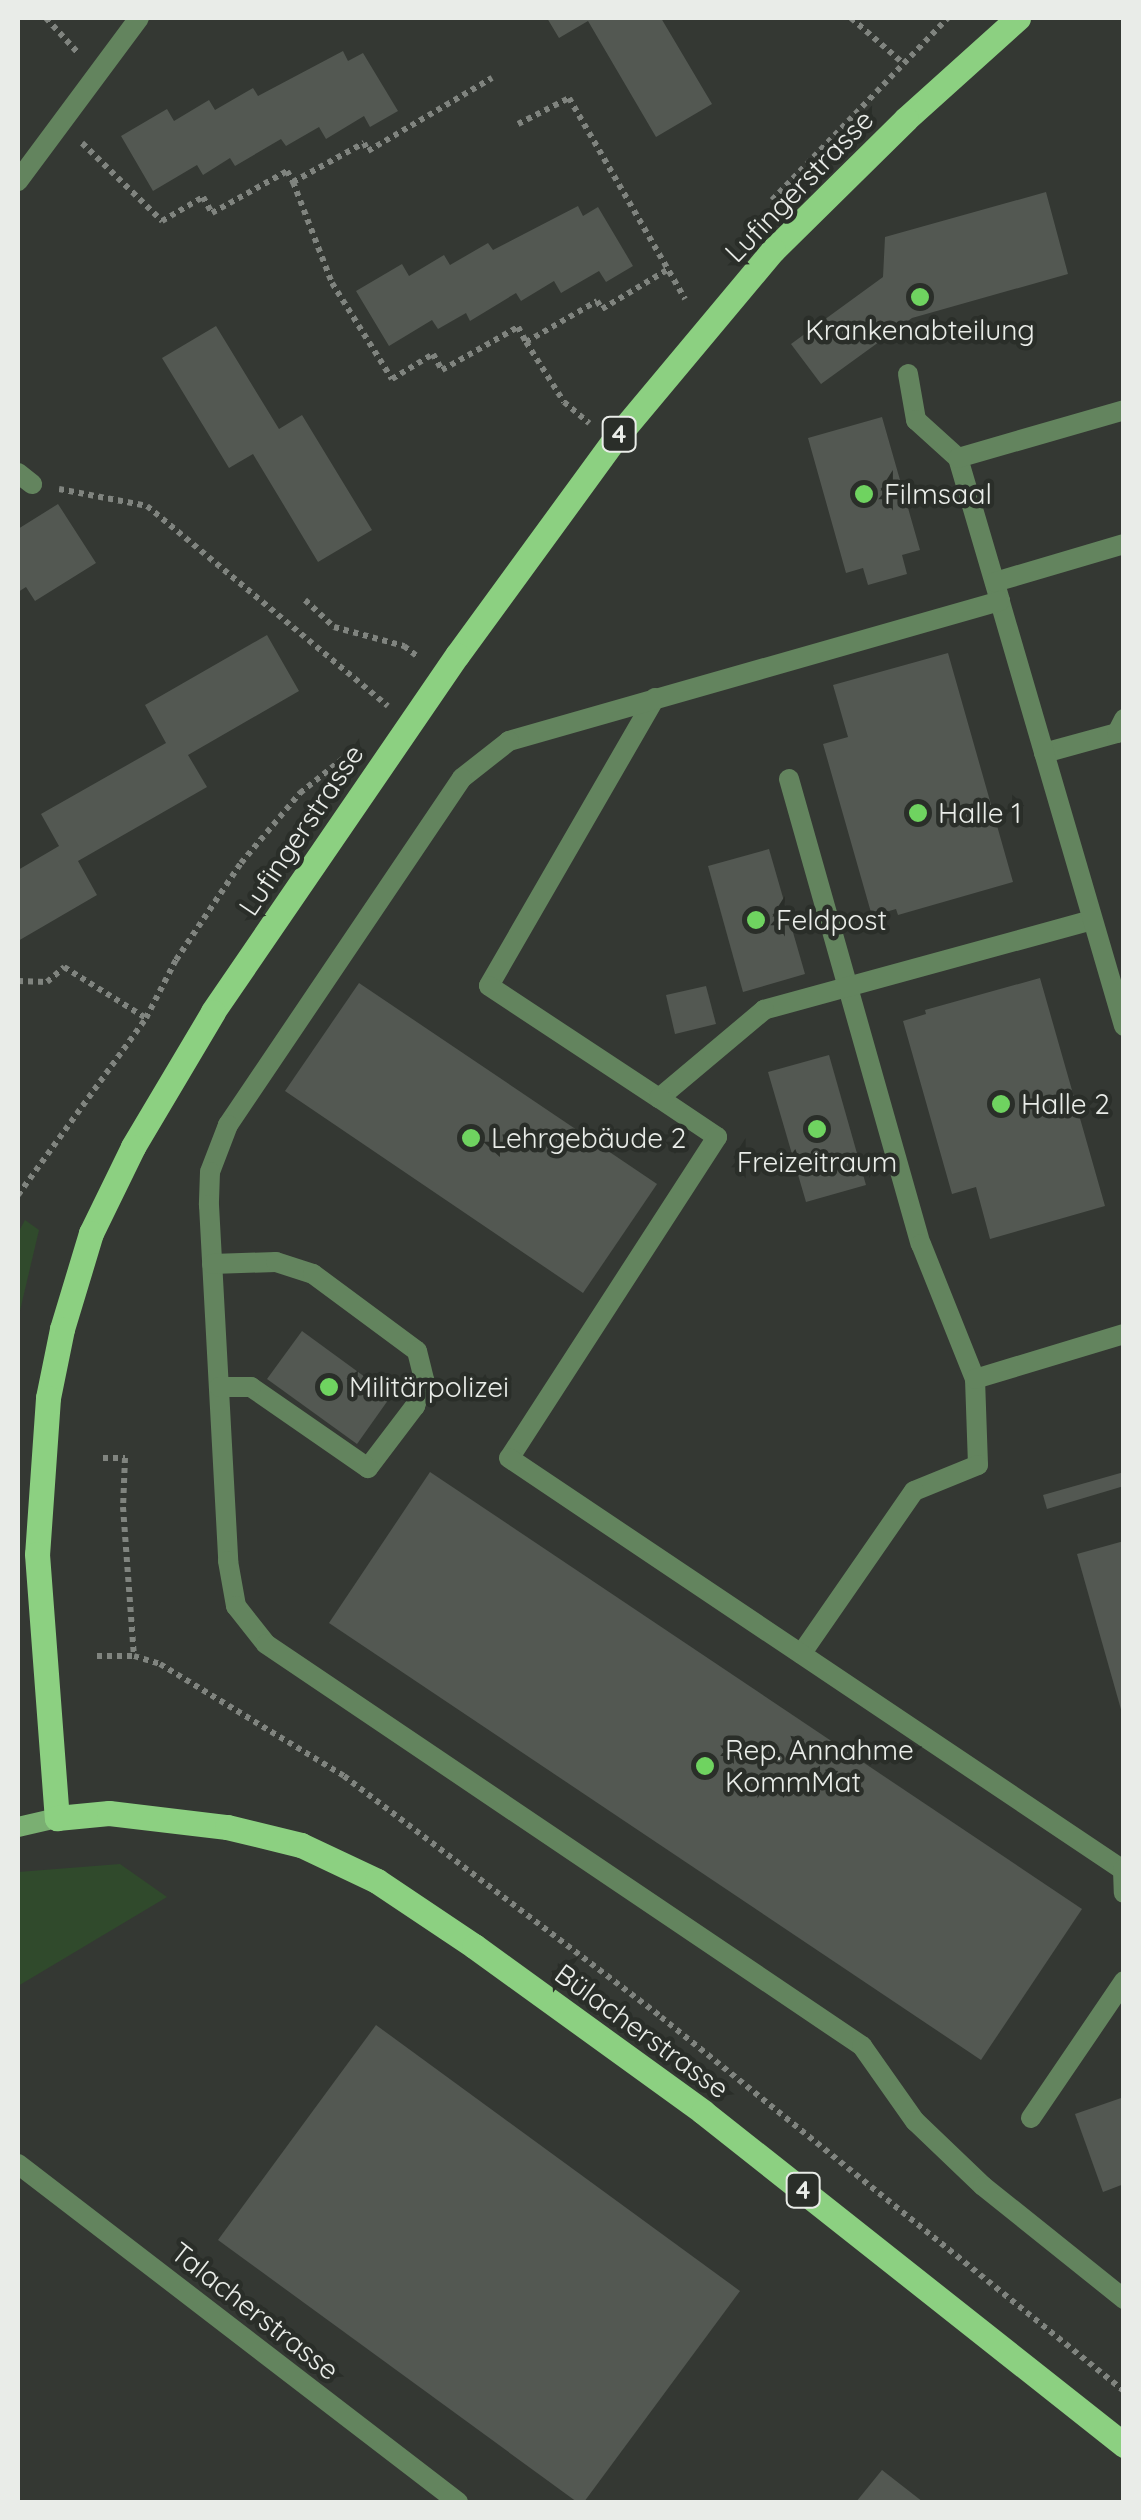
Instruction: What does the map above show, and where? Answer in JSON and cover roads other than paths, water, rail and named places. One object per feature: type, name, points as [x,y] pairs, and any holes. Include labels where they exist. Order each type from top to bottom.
[{"type":"main road","name":"Lufingerstrasse","points":[[57,1818],[37,1554],[43,1432],[62,1330],[91,1233],[111,1188],[213,1012],[457,655],[614,440],[773,250],[906,119],[1018,18]]},
{"type":"main road","name":"Bülacherstrasse","points":[[57,1818],[127,1814],[227,1827],[301,1845],[376,1882],[474,1946],[703,2112],[1124,2444]]},
{"type":"main road","points":[[18,1827],[57,1818]]},
{"type":"street","points":[[18,181],[139,18]]},
{"type":"street","points":[[908,374],[916,420],[958,458],[1124,1026]]},
{"type":"street","points":[[958,458],[1124,410]]},
{"type":"street","points":[[1124,544],[998,591],[509,741],[462,778],[228,1125],[210,1172],[228,1562],[236,1606],[266,1644],[862,2046],[915,2121],[983,2186],[1124,2298]]},
{"type":"street","points":[[655,698],[489,986],[717,1138],[509,1458],[1123,1870],[1124,1893]]},
{"type":"street","points":[[1044,752],[1117,733],[1124,719]]},
{"type":"street","points":[[789,779],[921,1244],[974,1379],[978,1464],[914,1491],[801,1654]]},
{"type":"street","points":[[659,1098],[764,1010],[1092,920]]},
{"type":"street","points":[[212,1264],[276,1262],[313,1274],[417,1351],[424,1380],[415,1406],[368,1468],[251,1387],[219,1387]]},
{"type":"street","points":[[974,1379],[1124,1334]]},
{"type":"street","points":[[1031,2118],[1124,1981]]},
{"type":"street","name":"Talacherstrasse","points":[[18,2164],[458,2502]]},
{"type":"place","name":"Krankenabteilung","points":[[920,297]]},
{"type":"place","name":"Filmsaal","points":[[864,494]]},
{"type":"place","name":"Halle 1","points":[[918,813]]},
{"type":"place","name":"Feldpost","points":[[756,920]]},
{"type":"place","name":"Halle 2","points":[[1001,1104]]},
{"type":"place","name":"Freizeitraum","points":[[817,1129]]},
{"type":"place","name":"Lehrgebäude 2","points":[[471,1138]]},
{"type":"place","name":"Militärpolizei","points":[[329,1387]]},
{"type":"place","name":"Rep. Annahme KommMat","points":[[705,1766]]}]
